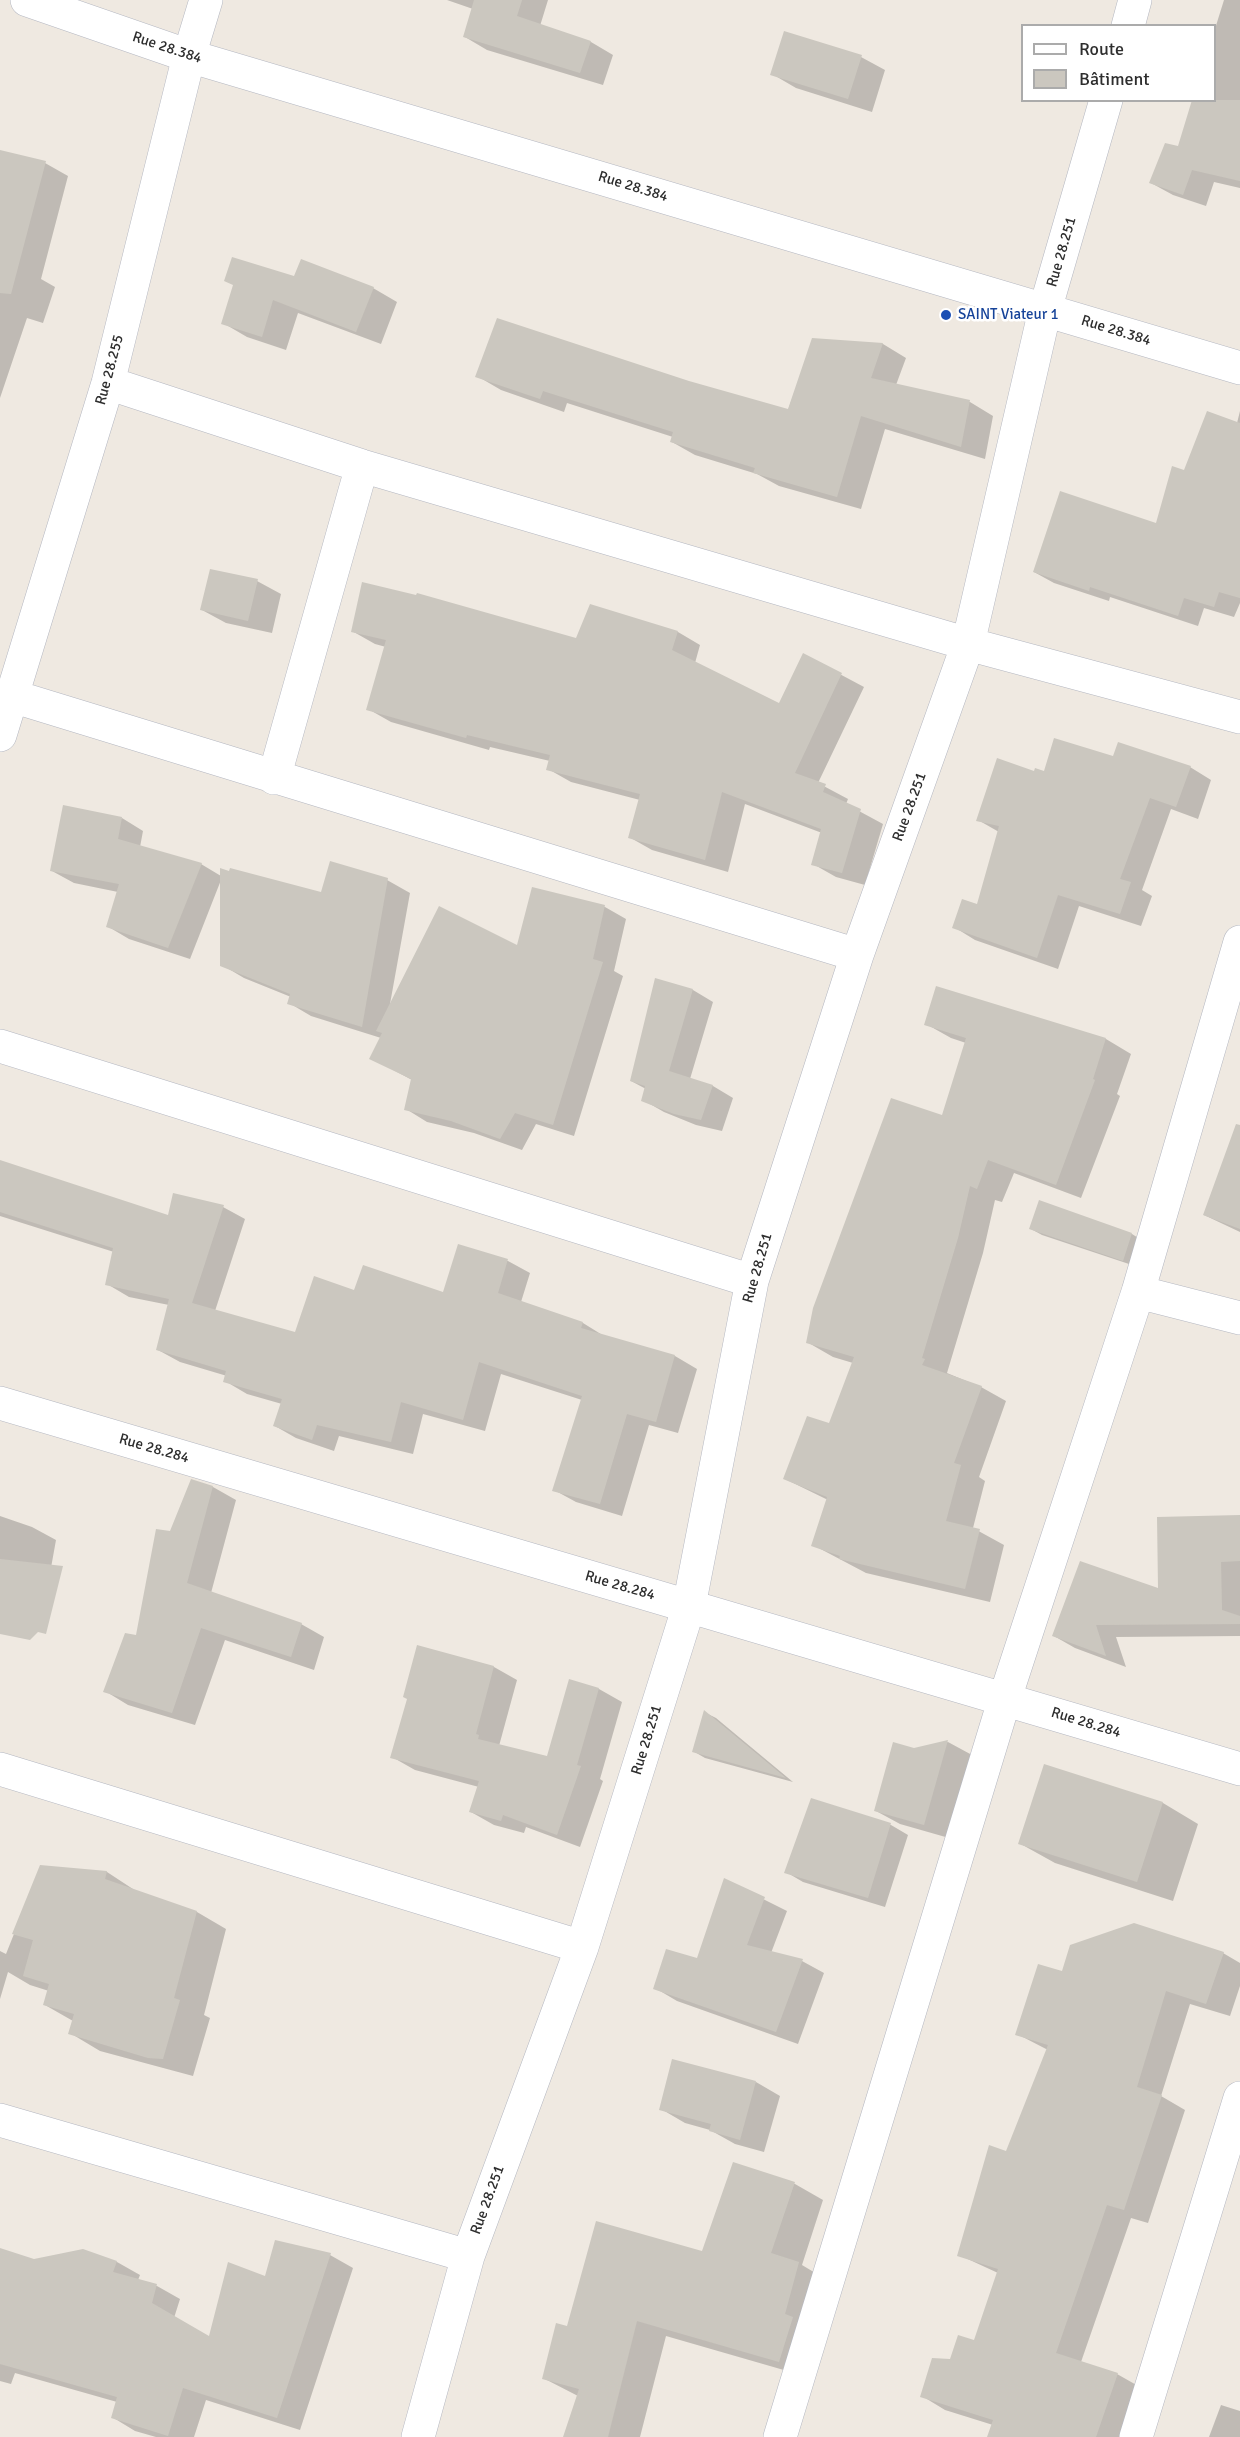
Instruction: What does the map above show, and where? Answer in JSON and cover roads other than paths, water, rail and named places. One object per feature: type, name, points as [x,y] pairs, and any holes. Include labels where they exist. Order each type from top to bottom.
[{"type":"street","name":"Rue 28.384","points":[[27,0],[189,56],[1240,368]]},
{"type":"street","name":"Rue 28.255","points":[[0,735],[108,383],[189,56],[206,0]]},
{"type":"street","points":[[1129,24],[1135,0]]},
{"type":"street","name":"Rue 28.251","points":[[418,2437],[468,2256],[582,1947],[689,1606],[752,1281],[857,955],[968,644],[1045,310],[1105,102]]},
{"type":"street","points":[[108,383],[362,466],[968,644],[1240,717]]},
{"type":"street","points":[[274,778],[362,466]]},
{"type":"street","points":[[12,696],[857,955]]},
{"type":"street","points":[[780,2437],[1005,1698],[1138,1292],[1240,942]]},
{"type":"street","points":[[0,1046],[752,1281]]},
{"type":"street","points":[[1138,1292],[1240,1318]]},
{"type":"street","name":"Rue 28.284","points":[[0,1403],[1240,1769]]},
{"type":"street","points":[[0,1768],[582,1947]]},
{"type":"street","points":[[1136,2437],[1240,2098]]},
{"type":"street","points":[[0,2120],[468,2256]]},
{"type":"place","name":"SAINT Viateur 1","points":[[946,315]]}]
